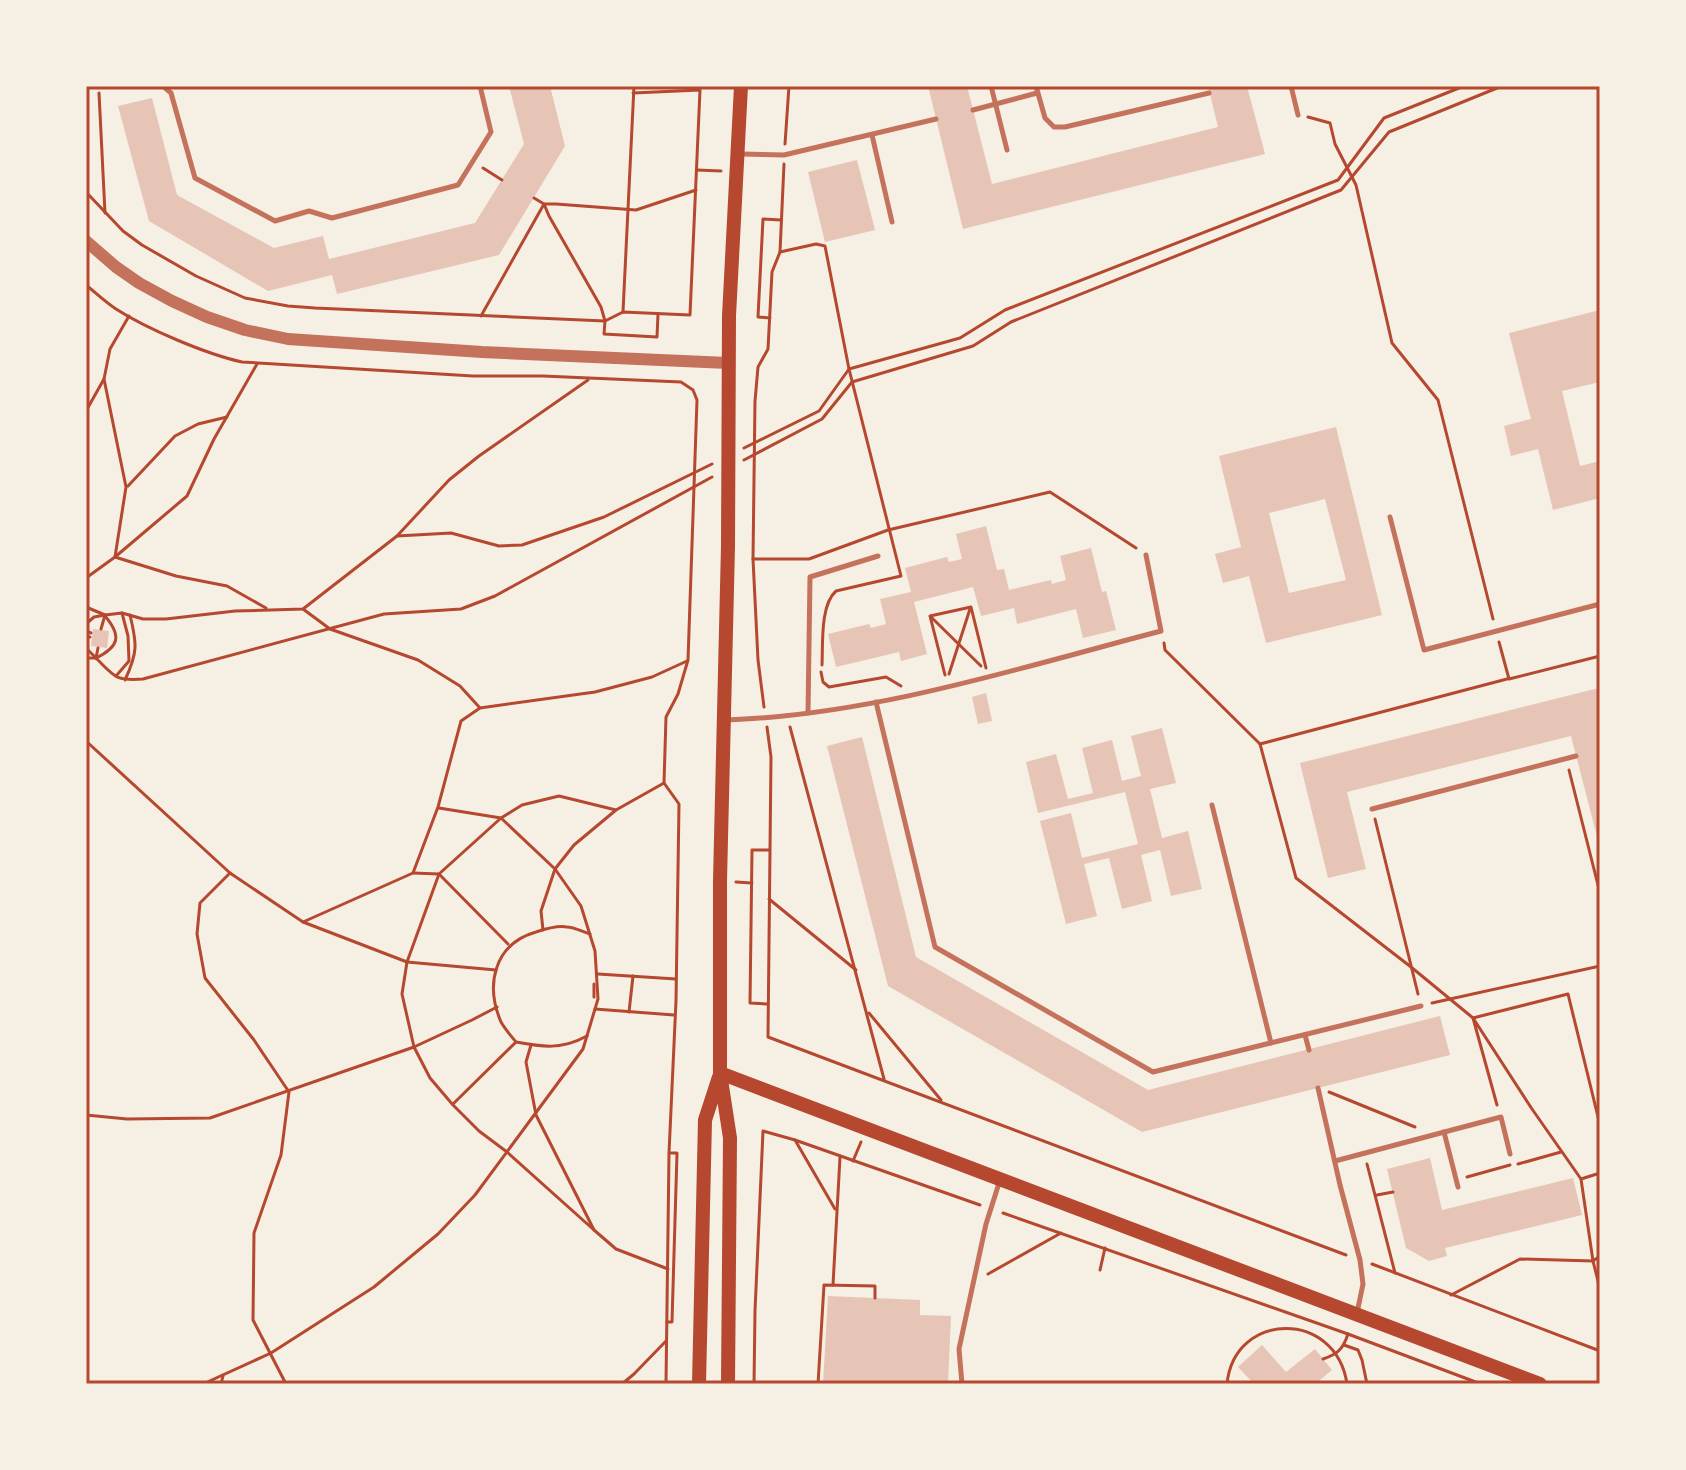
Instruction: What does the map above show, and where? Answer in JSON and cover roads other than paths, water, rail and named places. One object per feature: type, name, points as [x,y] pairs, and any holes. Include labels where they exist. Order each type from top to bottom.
[{"type":"main road","points":[[728,1384],[730,1138],[720,1073],[723,720],[728,546],[729,316],[741,86]]},
{"type":"main road","points":[[720,1073],[1531,1382]]},
{"type":"main road","points":[[699,1384],[705,1120],[720,1073]]},
{"type":"street","points":[[86,241],[116,267],[172,301],[245,330],[288,339],[482,352],[728,363]]},
{"type":"lane","points":[[163,86],[171,93],[195,178],[275,221],[309,211],[332,218],[458,185],[491,132],[480,86]]},
{"type":"lane","points":[[991,86],[1007,150]]},
{"type":"lane","points":[[1291,86],[1298,115]]},
{"type":"lane","points":[[973,110],[1037,89],[1045,118],[1054,127],[1065,127],[1209,93]]},
{"type":"lane","points":[[737,154],[784,155],[936,119]]},
{"type":"lane","points":[[872,135],[892,222]]},
{"type":"lane","points":[[1390,517],[1424,650],[1600,604]]},
{"type":"lane","points":[[723,720],[766,718],[876,702],[1161,631],[1146,555]]},
{"type":"lane","points":[[808,713],[810,577],[878,556]]},
{"type":"lane","points":[[876,702],[935,947],[1153,1072],[1421,1006]]},
{"type":"lane","points":[[1372,809],[1576,756]]},
{"type":"lane","points":[[1212,805],[1271,1043]]},
{"type":"lane","points":[[1305,1035],[1309,1050]]},
{"type":"lane","points":[[1318,1088],[1360,1260],[1363,1284],[1357,1314]]},
{"type":"lane","points":[[1335,1161],[1501,1117],[1510,1154]]},
{"type":"lane","points":[[1444,1132],[1458,1187]]},
{"type":"lane","points":[[962,1384],[959,1349],[986,1224],[1001,1179]]}]
